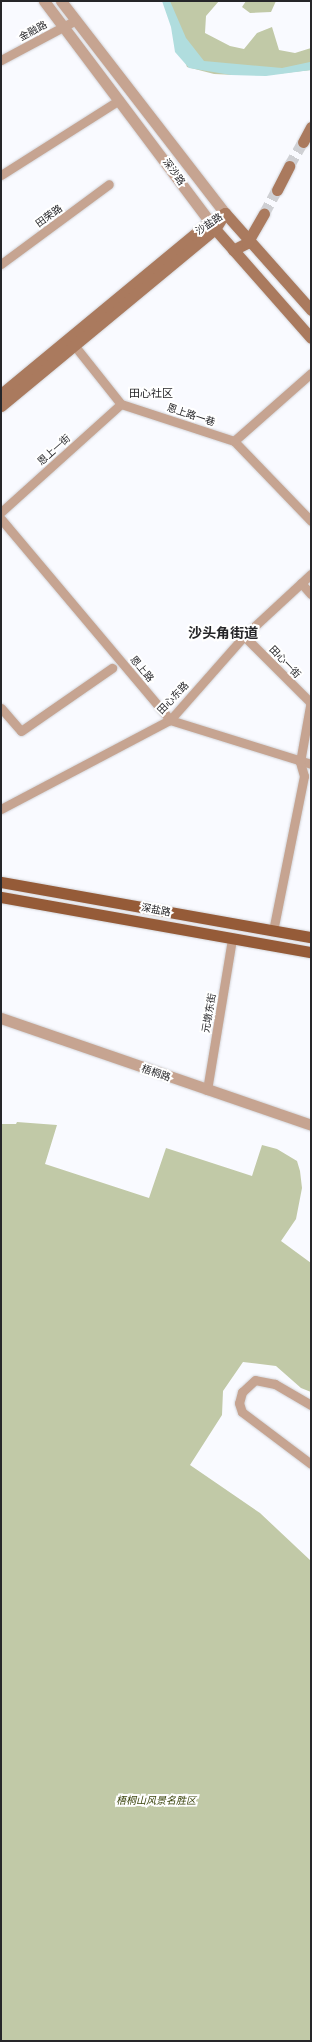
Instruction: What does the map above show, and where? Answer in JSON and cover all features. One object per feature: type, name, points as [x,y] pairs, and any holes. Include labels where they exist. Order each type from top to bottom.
[{"type":"main road","points":[[302,142],[311,127]]},
{"type":"main road","points":[[277,190],[289,166]]},
{"type":"main road","name":"沙盐路","points":[[1,406],[74,345],[226,213]]},
{"type":"main road","name":"深沙路","points":[[226,213],[311,310]]},
{"type":"main road","points":[[233,250],[243,247],[249,240],[264,214]]},
{"type":"main road","name":"沙盐路","points":[[1,394],[212,225]]},
{"type":"main road","name":"深沙路","points":[[212,225],[311,338]]},
{"type":"main road","name":"深盐路","points":[[1,882],[311,937]]},
{"type":"main road","name":"深盐路","points":[[1,897],[311,952]]},
{"type":"main road","points":[[232,939],[235,924]]},
{"type":"street","name":"深沙路","points":[[44,1],[212,225]]},
{"type":"street","name":"深沙路","points":[[61,1],[226,213]]},
{"type":"street","name":"金融路","points":[[1,60],[76,20]]},
{"type":"street","points":[[1,175],[119,100]]},
{"type":"street","name":"田荣路","points":[[1,264],[109,184]]},
{"type":"street","points":[[74,345],[121,404]]},
{"type":"street","points":[[234,441],[311,373]]},
{"type":"street","name":"恩上路一巷","points":[[121,404],[234,441],[311,521]]},
{"type":"street","name":"恩上一街","points":[[1,512],[121,404]]},
{"type":"street","name":"恩上路","points":[[1,519],[170,720]]},
{"type":"street","name":"田心东路","points":[[1,809],[170,720],[244,636],[311,574]]},
{"type":"street","points":[[301,583],[311,594]]},
{"type":"street","name":"田心一街","points":[[244,636],[310,702]]},
{"type":"street","points":[[1,708],[21,732],[112,668]]},
{"type":"street","points":[[273,931],[304,776],[300,762],[310,702]]},
{"type":"street","points":[[170,720],[300,762],[311,764]]},
{"type":"street","name":"元墩东街","points":[[206,1090],[232,939]]},
{"type":"street","name":"梧桐路","points":[[1,1018],[311,1125]]},
{"type":"street","points":[[311,1405],[275,1384],[255,1380],[242,1392],[239,1403],[248,1416],[311,1464]]},
{"type":"green space","points":[[165,1],[219,1],[206,16],[205,33],[230,46],[244,49],[257,33],[272,27],[279,50],[295,53],[311,48],[311,70],[267,75],[235,75],[214,74],[187,67]]},
{"type":"green space","points":[[246,1],[276,1],[271,12],[250,13],[242,7]]},
{"type":"green space","name":"梧桐山风景名胜区","points":[[17,1122],[57,1125],[45,1164],[149,1198],[166,1148],[252,1176],[262,1145],[277,1149],[297,1161],[302,1188],[296,1219],[281,1241],[311,1263],[311,1392],[301,1388],[276,1366],[243,1362],[223,1391],[222,1415],[190,1465],[260,1513],[311,1561],[311,2041],[1,2041],[1,1124],[16,1124]]},
{"type":"water","points":[[162,1],[170,1],[186,38],[204,61],[282,68],[310,62],[311,70],[266,76],[231,75],[189,68],[175,52],[171,27]]},
{"type":"tunnel","points":[[289,166],[303,142]]},
{"type":"tunnel","points":[[264,214],[277,190]]},
{"type":"district","name":"田心社区","points":[[151,393]]},
{"type":"district","name":"沙头角街道","points":[[223,633]]}]
